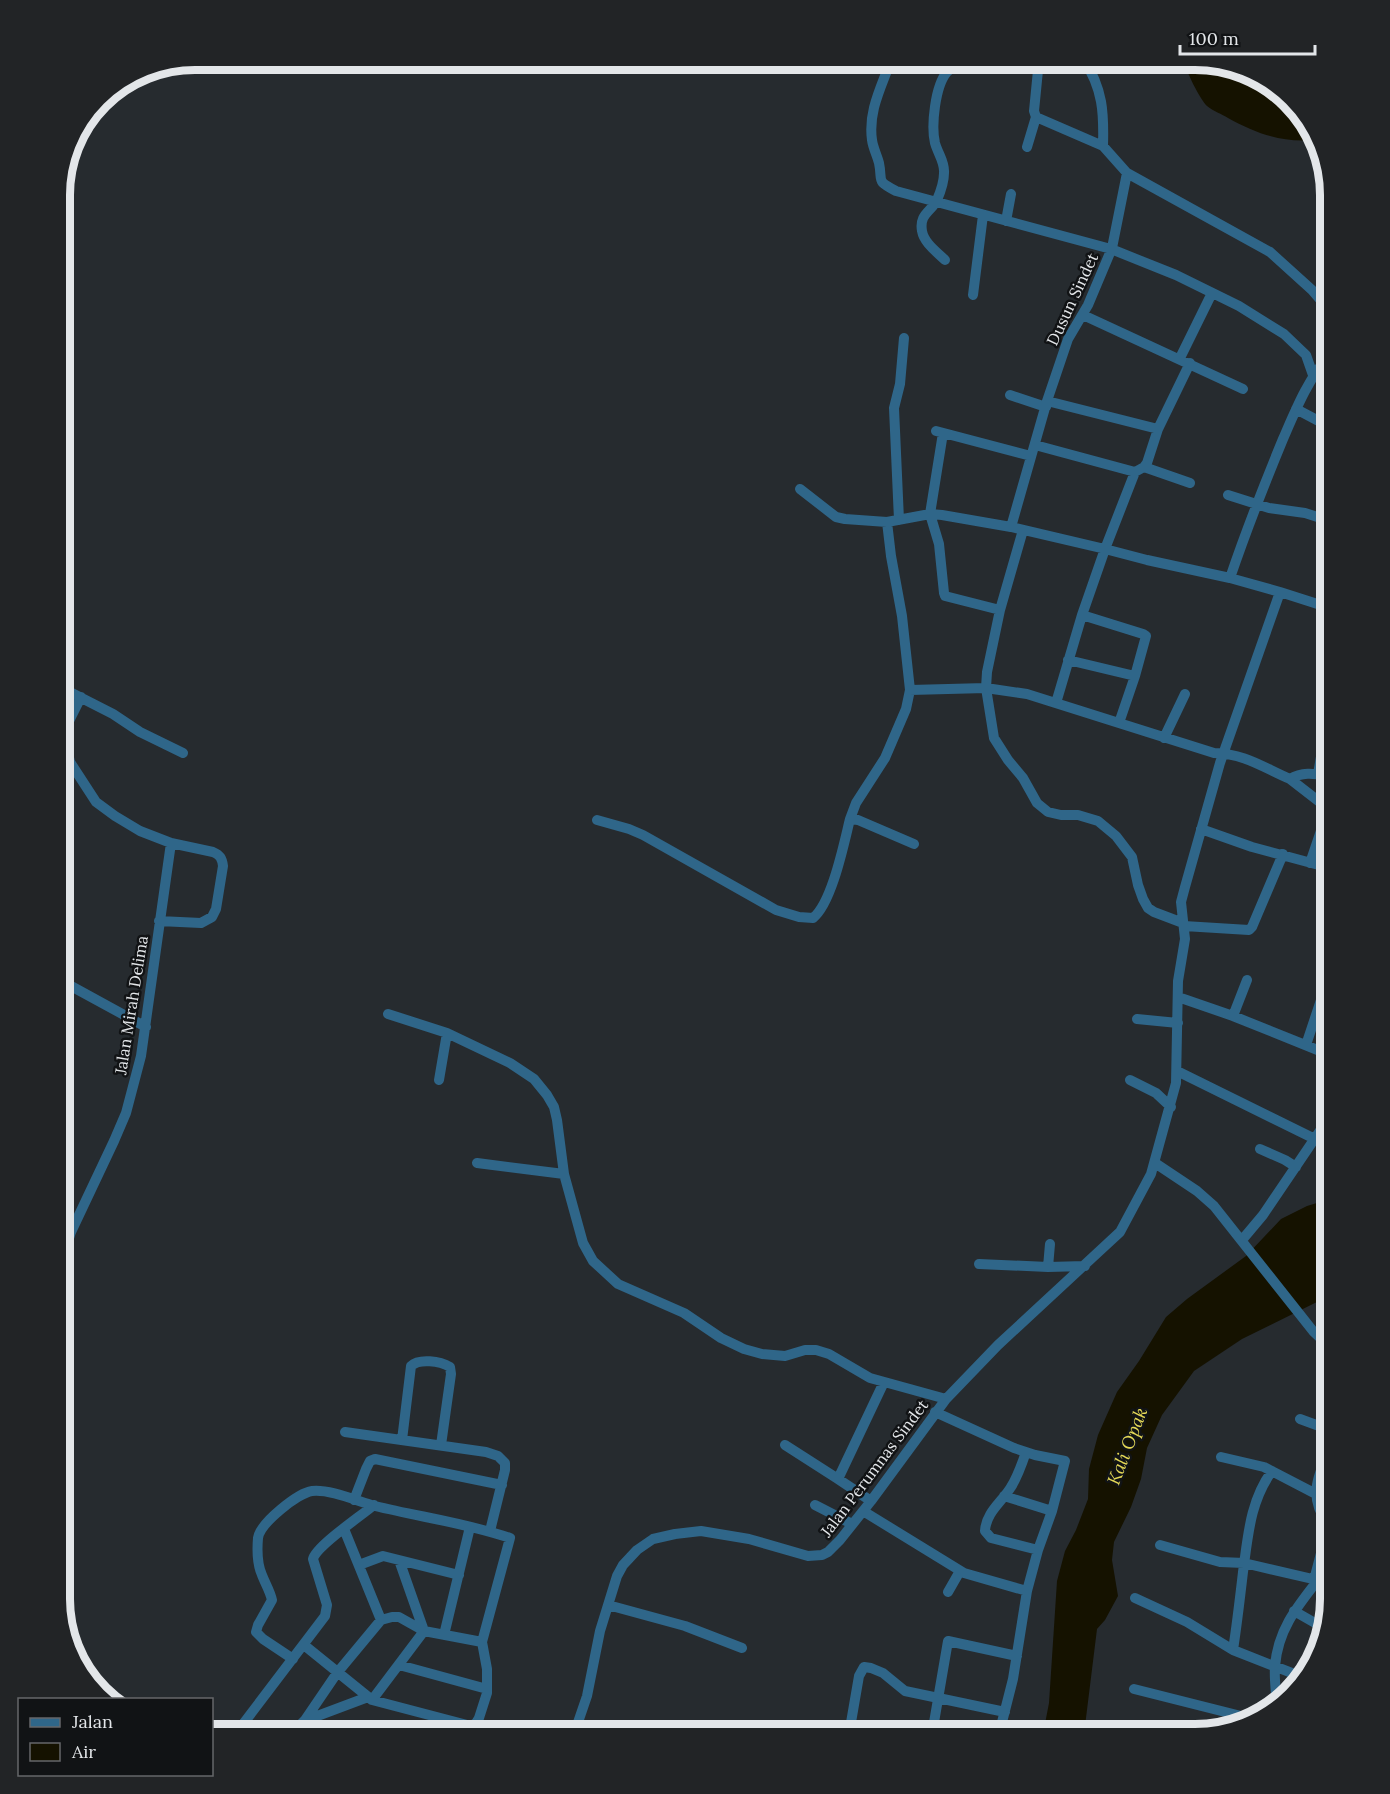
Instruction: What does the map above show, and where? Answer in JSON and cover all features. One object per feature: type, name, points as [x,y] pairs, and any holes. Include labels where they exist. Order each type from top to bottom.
[{"type":"street","points":[[887,71],[871,117],[872,142],[881,181],[884,184],[936,202],[1112,249],[1176,275],[1257,316],[1284,334],[1306,356],[1313,375]]},
{"type":"street","points":[[945,260],[925,240],[921,228],[923,219],[936,202],[944,175],[944,166],[933,134],[935,102],[942,81],[950,71]]},
{"type":"street","points":[[1027,147],[1036,117],[1034,111],[1038,71]]},
{"type":"street","points":[[1091,71],[1101,94],[1104,118],[1103,146]]},
{"type":"street","points":[[1036,117],[1103,146],[1127,172],[1270,252],[1320,299]]},
{"type":"street","name":"Dusun Sindet","points":[[1011,528],[1068,339],[1083,315],[1112,249],[1127,172]]},
{"type":"street","points":[[1006,221],[1011,194]]},
{"type":"street","points":[[973,295],[983,215]]},
{"type":"street","points":[[1056,704],[1082,615],[1105,549],[1158,429],[1212,293]]},
{"type":"street","points":[[1083,315],[1243,389]]},
{"type":"street","points":[[597,820],[643,835],[776,910],[799,917],[813,918],[819,912],[834,878],[856,803],[885,758],[906,709],[910,690],[902,616],[891,556],[894,408],[900,384],[904,338]]},
{"type":"street","points":[[1230,578],[1296,409],[1313,375],[1320,366]]},
{"type":"street","points":[[1010,396],[1158,429]]},
{"type":"street","points":[[1296,409],[1320,421]]},
{"type":"street","points":[[1000,610],[945,596],[939,544],[930,514],[939,432],[1031,456]]},
{"type":"street","points":[[1035,445],[1190,483]]},
{"type":"street","points":[[800,489],[836,517],[845,519],[893,521],[930,514],[942,515],[1023,530],[1230,578],[1320,604]]},
{"type":"street","points":[[1228,495],[1281,511],[1305,513],[1320,518]]},
{"type":"street","points":[[1023,530],[1000,610],[987,672],[986,688],[994,738],[1023,778],[1037,803],[1048,812],[1061,815],[1078,814],[1098,821],[1116,836],[1132,856],[1138,885],[1148,908],[1183,925],[1249,930],[1283,854]]},
{"type":"street","name":"Jalan Perumnas Sindet","points":[[577,1724],[587,1696],[600,1631],[617,1575],[637,1550],[653,1539],[701,1532],[749,1539],[801,1554],[814,1556],[828,1552],[871,1501],[946,1398],[998,1345],[1120,1232],[1134,1209],[1155,1163],[1171,1107],[1177,1071],[1178,981],[1185,939],[1181,903],[1224,753],[1280,592]]},
{"type":"street","points":[[1082,615],[1145,635],[1135,676],[1119,723]]},
{"type":"street","points":[[1068,660],[1135,676]]},
{"type":"street","points":[[910,690],[986,688],[1027,694],[1214,753],[1250,759],[1290,779],[1320,803]]},
{"type":"street","points":[[71,692],[113,714],[140,732],[183,753]]},
{"type":"street","points":[[1164,738],[1185,694]]},
{"type":"street","points":[[71,717],[81,697]]},
{"type":"street","points":[[71,763],[96,802],[115,816],[140,831],[171,843],[219,854],[222,859],[223,866],[213,917],[201,923],[159,921]]},
{"type":"street","points":[[1290,779],[1297,775],[1320,775]]},
{"type":"street","points":[[850,819],[858,820],[914,844]]},
{"type":"street","points":[[1201,829],[1252,847],[1320,866]]},
{"type":"street","points":[[1310,863],[1320,835]]},
{"type":"street","name":"Jalan Mirah Delima","points":[[71,1232],[126,1113],[141,1056],[171,843]]},
{"type":"street","points":[[1233,1016],[1247,980]]},
{"type":"street","points":[[70,986],[146,1027]]},
{"type":"street","points":[[1178,997],[1320,1050]]},
{"type":"street","points":[[1305,1045],[1320,1002]]},
{"type":"street","points":[[388,1014],[447,1033],[510,1063],[534,1079],[548,1095],[557,1120],[564,1174],[587,1252],[593,1261],[618,1284],[684,1313],[721,1338],[744,1349],[762,1354],[785,1356],[805,1350],[816,1350],[829,1354],[865,1375],[946,1398]]},
{"type":"street","points":[[1137,1019],[1178,1023]]},
{"type":"street","points":[[440,1080],[447,1033]]},
{"type":"street","points":[[1177,1071],[1315,1139]]},
{"type":"street","points":[[1130,1080],[1156,1093],[1171,1107]]},
{"type":"street","points":[[1243,1241],[1320,1131]]},
{"type":"street","points":[[1260,1149],[1296,1167]]},
{"type":"street","points":[[477,1163],[564,1174]]},
{"type":"street","points":[[1155,1163],[1206,1198],[1320,1338]]},
{"type":"street","points":[[70,1228],[71,1232]]},
{"type":"street","points":[[1048,1267],[1050,1244]]},
{"type":"street","points":[[979,1264],[1085,1266]]},
{"type":"street","points":[[402,1440],[411,1366],[420,1361],[445,1364],[450,1367],[451,1374],[441,1445]]},
{"type":"street","points":[[838,1479],[884,1382]]},
{"type":"street","points":[[935,1412],[1004,1444],[1026,1452],[1065,1461],[1027,1591],[1013,1679],[1002,1724]]},
{"type":"street","points":[[1300,1419],[1320,1426]]},
{"type":"street","points":[[345,1432],[486,1452],[498,1456],[503,1460],[505,1466],[490,1531]]},
{"type":"street","points":[[785,1445],[871,1501]]},
{"type":"street","points":[[1026,1452],[1018,1473],[985,1523],[985,1531],[991,1538],[1038,1550]]},
{"type":"street","points":[[1221,1457],[1247,1462],[1272,1471],[1316,1494]]},
{"type":"street","points":[[354,1500],[370,1461],[375,1459],[502,1485]]},
{"type":"street","points":[[1233,1650],[1250,1521],[1263,1483],[1272,1471]]},
{"type":"street","points":[[1320,1473],[1316,1494],[1320,1512]]},
{"type":"street","points":[[293,1659],[256,1632],[272,1600],[259,1567],[258,1537],[262,1529],[277,1513],[301,1495],[309,1491],[318,1491],[490,1531],[510,1538],[482,1642],[488,1669],[487,1689],[479,1718],[473,1724]]},
{"type":"street","points":[[1004,1496],[1052,1511]]},
{"type":"street","points":[[244,1724],[323,1620],[327,1605],[313,1559],[314,1554],[374,1505]]},
{"type":"street","points":[[815,1505],[852,1524]]},
{"type":"street","points":[[862,1511],[960,1571],[1027,1591]]},
{"type":"street","points":[[444,1635],[470,1527]]},
{"type":"street","points":[[344,1529],[381,1620]]},
{"type":"street","points":[[1160,1545],[1221,1562],[1244,1563],[1320,1581]]},
{"type":"street","points":[[359,1565],[383,1556],[459,1575]]},
{"type":"street","points":[[399,1560],[424,1631]]},
{"type":"street","points":[[1276,1693],[1275,1667],[1281,1635],[1294,1611],[1316,1580],[1320,1561]]},
{"type":"street","points":[[948,1592],[960,1571]]},
{"type":"street","points":[[1135,1598],[1186,1622],[1233,1650],[1294,1674]]},
{"type":"street","points":[[608,1605],[685,1626],[742,1648]]},
{"type":"street","points":[[1294,1611],[1317,1624]]},
{"type":"street","points":[[301,1724],[337,1673],[381,1620],[399,1617],[424,1631],[482,1642]]},
{"type":"street","points":[[305,1720],[370,1698],[399,1665],[424,1631]]},
{"type":"street","points":[[934,1724],[948,1641],[1017,1656]]},
{"type":"street","points":[[304,1645],[370,1698],[464,1724]]},
{"type":"street","points":[[399,1665],[487,1689]]},
{"type":"street","points":[[851,1724],[859,1676],[864,1667],[883,1673],[905,1691],[1005,1712]]},
{"type":"street","points":[[1134,1689],[1238,1715]]},
{"type":"water","points":[[1187,71],[1211,72],[1242,80],[1271,96],[1283,107],[1307,141],[1269,136],[1248,128],[1207,106]]},
{"type":"water","name":"Kali Opak","points":[[1320,1202],[1320,1300],[1242,1339],[1194,1371],[1162,1415],[1147,1448],[1141,1479],[1131,1507],[1114,1542],[1112,1560],[1118,1596],[1105,1620],[1097,1629],[1085,1724],[1045,1724],[1049,1703],[1057,1581],[1065,1551],[1088,1499],[1089,1469],[1098,1435],[1117,1392],[1166,1317],[1246,1256],[1281,1219]]}]
